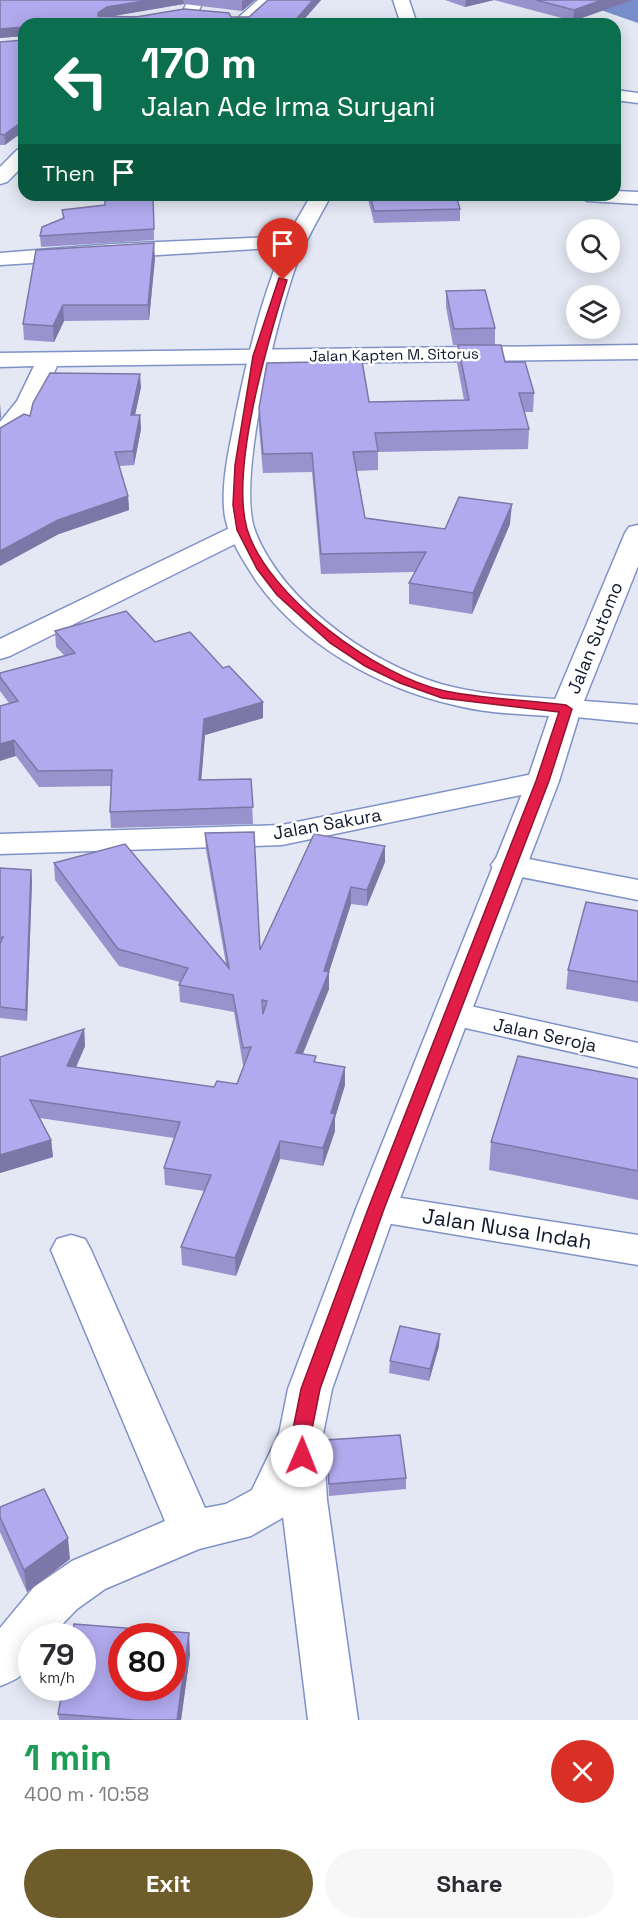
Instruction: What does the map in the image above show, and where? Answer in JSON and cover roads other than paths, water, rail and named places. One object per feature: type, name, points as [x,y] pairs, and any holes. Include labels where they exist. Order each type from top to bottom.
[{"type":"main road","points":[[246,18],[268,0]]},
{"type":"main road","points":[[401,0],[407,18]]},
{"type":"main road","points":[[188,7],[232,18]]},
{"type":"main road","points":[[621,96],[638,98]]},
{"type":"main road","points":[[0,178],[18,160]]},
{"type":"main road","points":[[621,197],[638,198]]},
{"type":"main road","points":[[318,201],[295,242],[258,356],[240,465],[238,505],[242,530],[262,569],[281,593],[334,641],[404,681],[442,694],[566,709],[638,714]]},
{"type":"main road","points":[[0,259],[113,250],[295,242]]},
{"type":"main road","name":"Jalan Kapten M. Sitorus","points":[[0,360],[638,352]]},
{"type":"main road","points":[[0,433],[15,425],[21,416],[48,361]]},
{"type":"main road","points":[[0,650],[242,530]]},
{"type":"main road","name":"Jalan Sutomo","points":[[302,1434],[310,1389],[376,1209],[508,865],[543,781],[566,709],[638,533]]},
{"type":"main road","name":"Jalan Sakura","points":[[0,844],[282,835],[543,781]]},
{"type":"main road","points":[[508,865],[638,890]]},
{"type":"main road","name":"Jalan Seroja","points":[[452,1014],[638,1055]]},
{"type":"main road","name":"Jalan Nusa Indah","points":[[376,1209],[638,1250]]},
{"type":"main road","points":[[71,1250],[179,1504],[194,1530]]},
{"type":"main road","points":[[0,1664],[20,1643],[41,1611],[61,1592],[86,1577],[194,1530],[234,1522],[268,1503],[302,1434]]},
{"type":"main road","points":[[302,1434],[304,1500],[333,1720]]},
{"type":"waterway","points":[[608,0],[638,12]]}]
